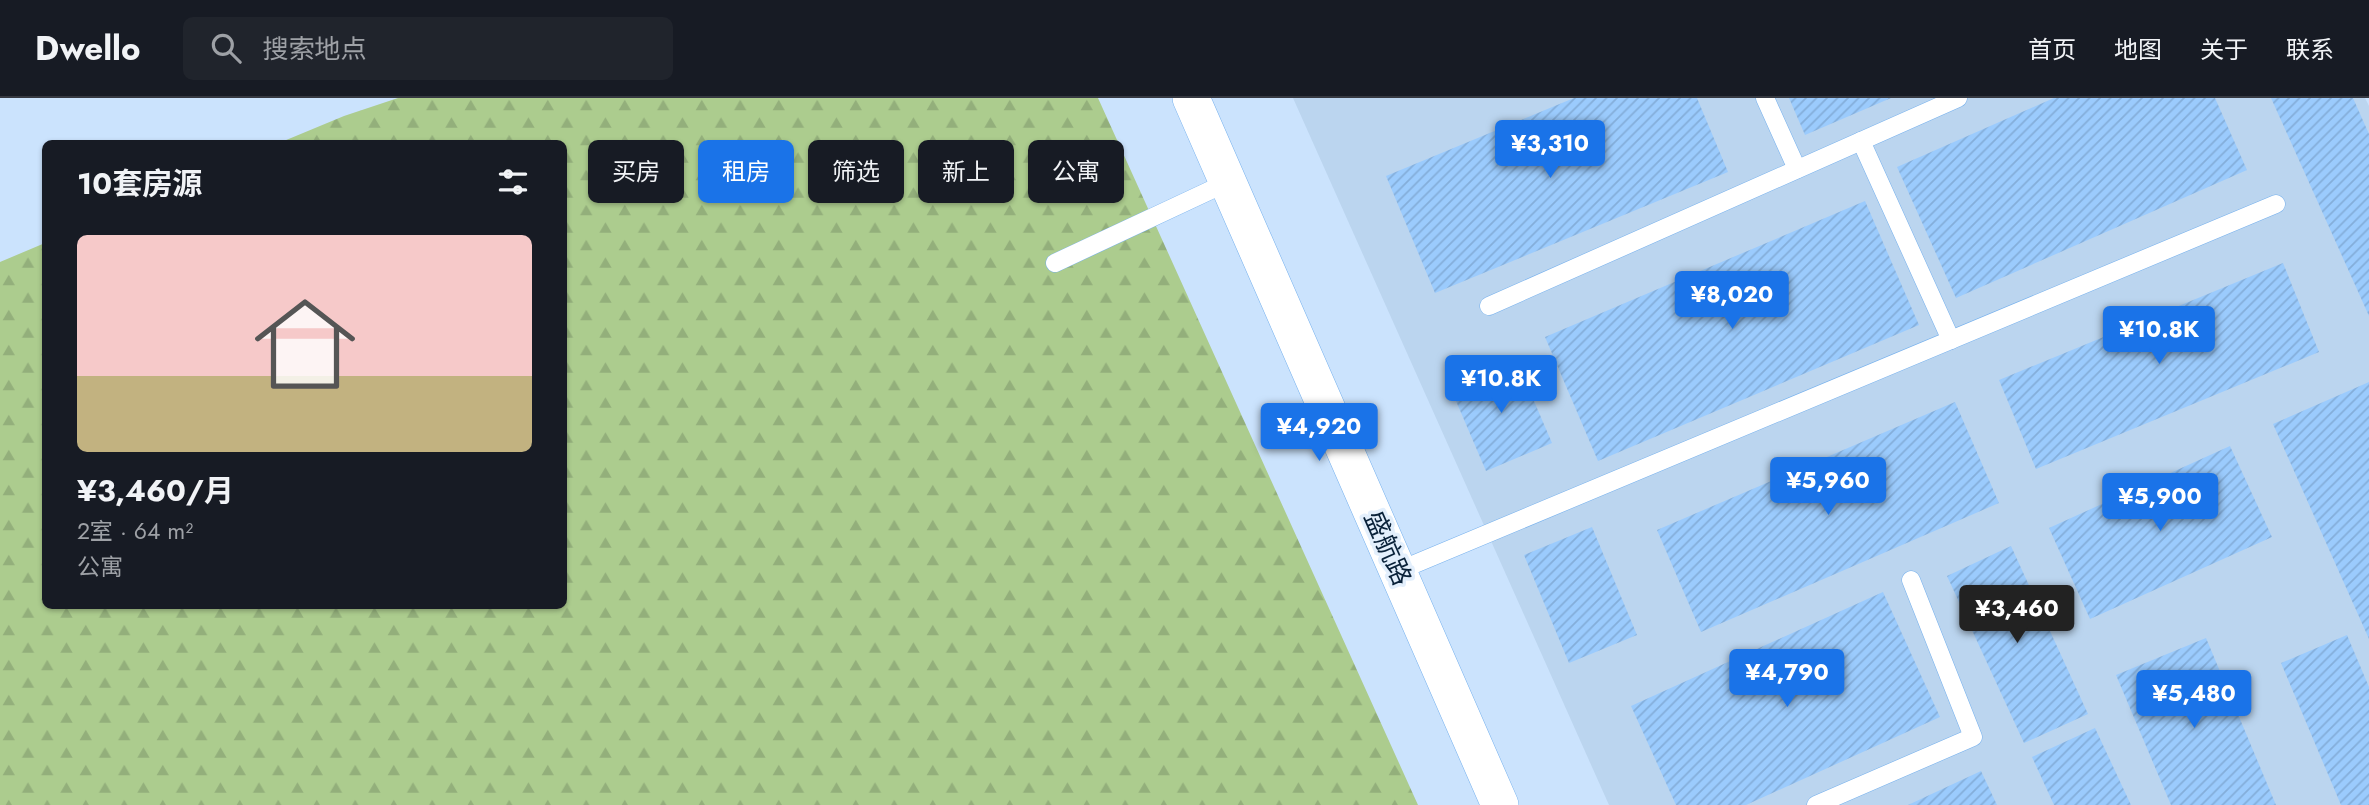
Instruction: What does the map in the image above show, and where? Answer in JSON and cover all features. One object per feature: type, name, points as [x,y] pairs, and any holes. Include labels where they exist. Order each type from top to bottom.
[{"type":"street","name":"盛航路","points":[[1192,98],[1500,805]]},
{"type":"lane","points":[[1765,98],[1797,169]]},
{"type":"lane","points":[[1489,306],[1958,98]]},
{"type":"lane","points":[[1861,141],[1951,340]]},
{"type":"lane","points":[[1055,263],[1228,181]]},
{"type":"lane","points":[[1398,571],[2276,204]]},
{"type":"lane","points":[[1816,805],[1973,737],[1911,580]]},
{"type":"shaded area","points":[[1293,98],[2365,98],[2369,106],[2369,805],[1609,805]]},
{"type":"green space","points":[[398,98],[1098,98],[1117,140],[1028,140],[1028,203],[1124,203],[1124,155],[1418,805],[0,805],[0,262],[42,244],[42,609],[567,609],[567,140],[286,140],[344,116]]},
{"type":"building","points":[[1574,98],[1697,98],[1728,172],[1435,293],[1386,176]]},
{"type":"building","points":[[1789,98],[1891,98],[1805,135]]},
{"type":"building","points":[[2054,98],[2215,98],[2247,170],[1956,298],[1897,167]]},
{"type":"building","points":[[2271,98],[2353,98],[2369,134],[2369,316]]},
{"type":"building","points":[[1865,201],[1919,325],[1598,461],[1545,337]]},
{"type":"building","points":[[2283,263],[2319,352],[2036,469],[1999,380]]},
{"type":"building","points":[[1516,359],[1552,443],[1486,471],[1450,387]]},
{"type":"building","points":[[2369,382],[2369,639],[2273,424]]},
{"type":"building","points":[[1955,402],[1999,503],[1701,632],[1657,530]]},
{"type":"building","points":[[2230,446],[2272,537],[2090,619],[2049,528]]},
{"type":"building","points":[[1592,527],[1637,635],[1569,663],[1524,555]]},
{"type":"building","points":[[2011,546],[2088,714],[2024,743],[1947,576]]},
{"type":"building","points":[[1883,592],[1940,717],[1746,805],[1676,805],[1631,706]]},
{"type":"building","points":[[2347,635],[2369,687],[2369,805],[2341,805],[2281,663]]},
{"type":"building","points":[[2206,638],[2276,805],[2171,805],[2116,675]]},
{"type":"building","points":[[2095,728],[2131,805],[2054,805],[2032,757]]},
{"type":"building","points":[[1981,771],[1997,805],[1908,805]]}]
